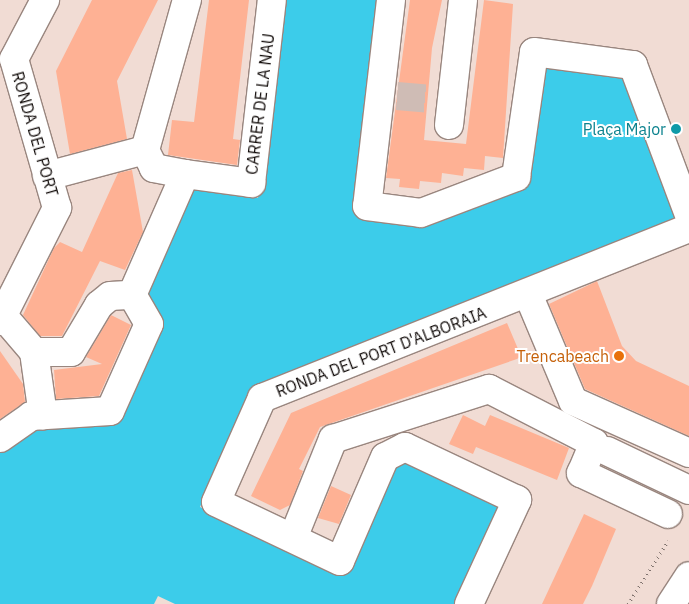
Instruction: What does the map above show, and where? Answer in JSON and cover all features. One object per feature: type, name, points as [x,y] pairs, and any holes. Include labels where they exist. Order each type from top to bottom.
[{"type":"street","name":"RONDA DEL PORT","points":[[2,319],[57,208],[14,59],[45,0]]},
{"type":"street","points":[[132,295],[185,174],[154,168],[145,150],[187,0]]},
{"type":"street","name":"CARRER DE LA NAU","points":[[185,174],[251,183],[272,0]]},
{"type":"street","points":[[391,0],[388,95],[367,206],[421,213],[516,177],[534,52],[633,65],[689,215]]},
{"type":"street","points":[[443,109],[463,0]]},
{"type":"street","points":[[0,88],[14,59]]},
{"type":"street","points":[[47,176],[145,150]]},
{"type":"street","name":"RONDA DEL PORT D'ALBORAIA","points":[[469,604],[517,500],[405,447],[385,458],[340,561],[216,502],[262,398],[528,294],[689,228]]},
{"type":"street","points":[[528,294],[573,402],[689,453]]},
{"type":"street","points":[[34,352],[71,352],[99,305],[110,296],[132,295]]},
{"type":"street","points":[[0,438],[31,416],[110,411],[149,324],[132,295]]},
{"type":"street","points":[[2,319],[34,352],[43,415]]},
{"type":"street","points":[[293,538],[333,439],[489,389],[594,443],[581,473],[671,523]]},
{"type":"street","points":[[607,451],[689,490]]},
{"type":"street","points":[[671,604],[689,576]]},
{"type":"path","points":[[628,604],[671,523]]},
{"type":"water","points":[[282,0],[382,0],[355,213],[421,222],[527,185],[542,59],[630,70],[685,222],[251,392],[200,507],[344,575],[398,456],[508,505],[462,604],[175,604],[158,596],[154,604],[0,604],[0,447],[28,428],[115,420],[140,297],[191,189],[258,198]]},
{"type":"building","points":[[92,0],[158,0],[117,81],[127,139],[70,154],[56,71]]},
{"type":"building","points":[[209,0],[249,0],[233,139],[240,140],[237,165],[168,155],[172,120],[194,122]]},
{"type":"building","points":[[410,0],[442,0],[432,48],[424,140],[466,144],[484,0],[513,4],[503,158],[485,156],[484,170],[464,168],[463,176],[442,173],[441,183],[420,181],[419,189],[399,187],[400,179],[386,178]]},
{"type":"building","points":[[132,170],[143,232],[125,270],[100,261],[62,336],[40,336],[23,315],[54,248],[60,242],[82,252],[118,173]]},
{"type":"building","points":[[597,281],[622,346],[636,361],[689,386],[689,436],[585,389],[549,304]]},
{"type":"building","points":[[111,315],[131,325],[99,396],[56,399],[54,370],[102,364],[86,357]]},
{"type":"building","points":[[507,323],[521,356],[517,359],[320,427],[299,469],[303,471],[290,505],[280,510],[251,496],[291,413]]},
{"type":"building","points":[[0,351],[23,384],[25,402],[0,419]]},
{"type":"building","points":[[463,415],[485,426],[490,415],[569,448],[557,480],[476,447],[473,454],[449,444]]},
{"type":"building","points":[[331,486],[351,495],[339,524],[318,518]]},
{"type":"building","points":[[584,514],[616,529],[592,586],[583,604],[542,604]]},
{"type":"tunnel","points":[[397,96],[429,99]]},
{"type":"place","name":"Plaça Major","points":[[676,129]]},
{"type":"place","name":"Trencabeach","points":[[619,356]]}]
